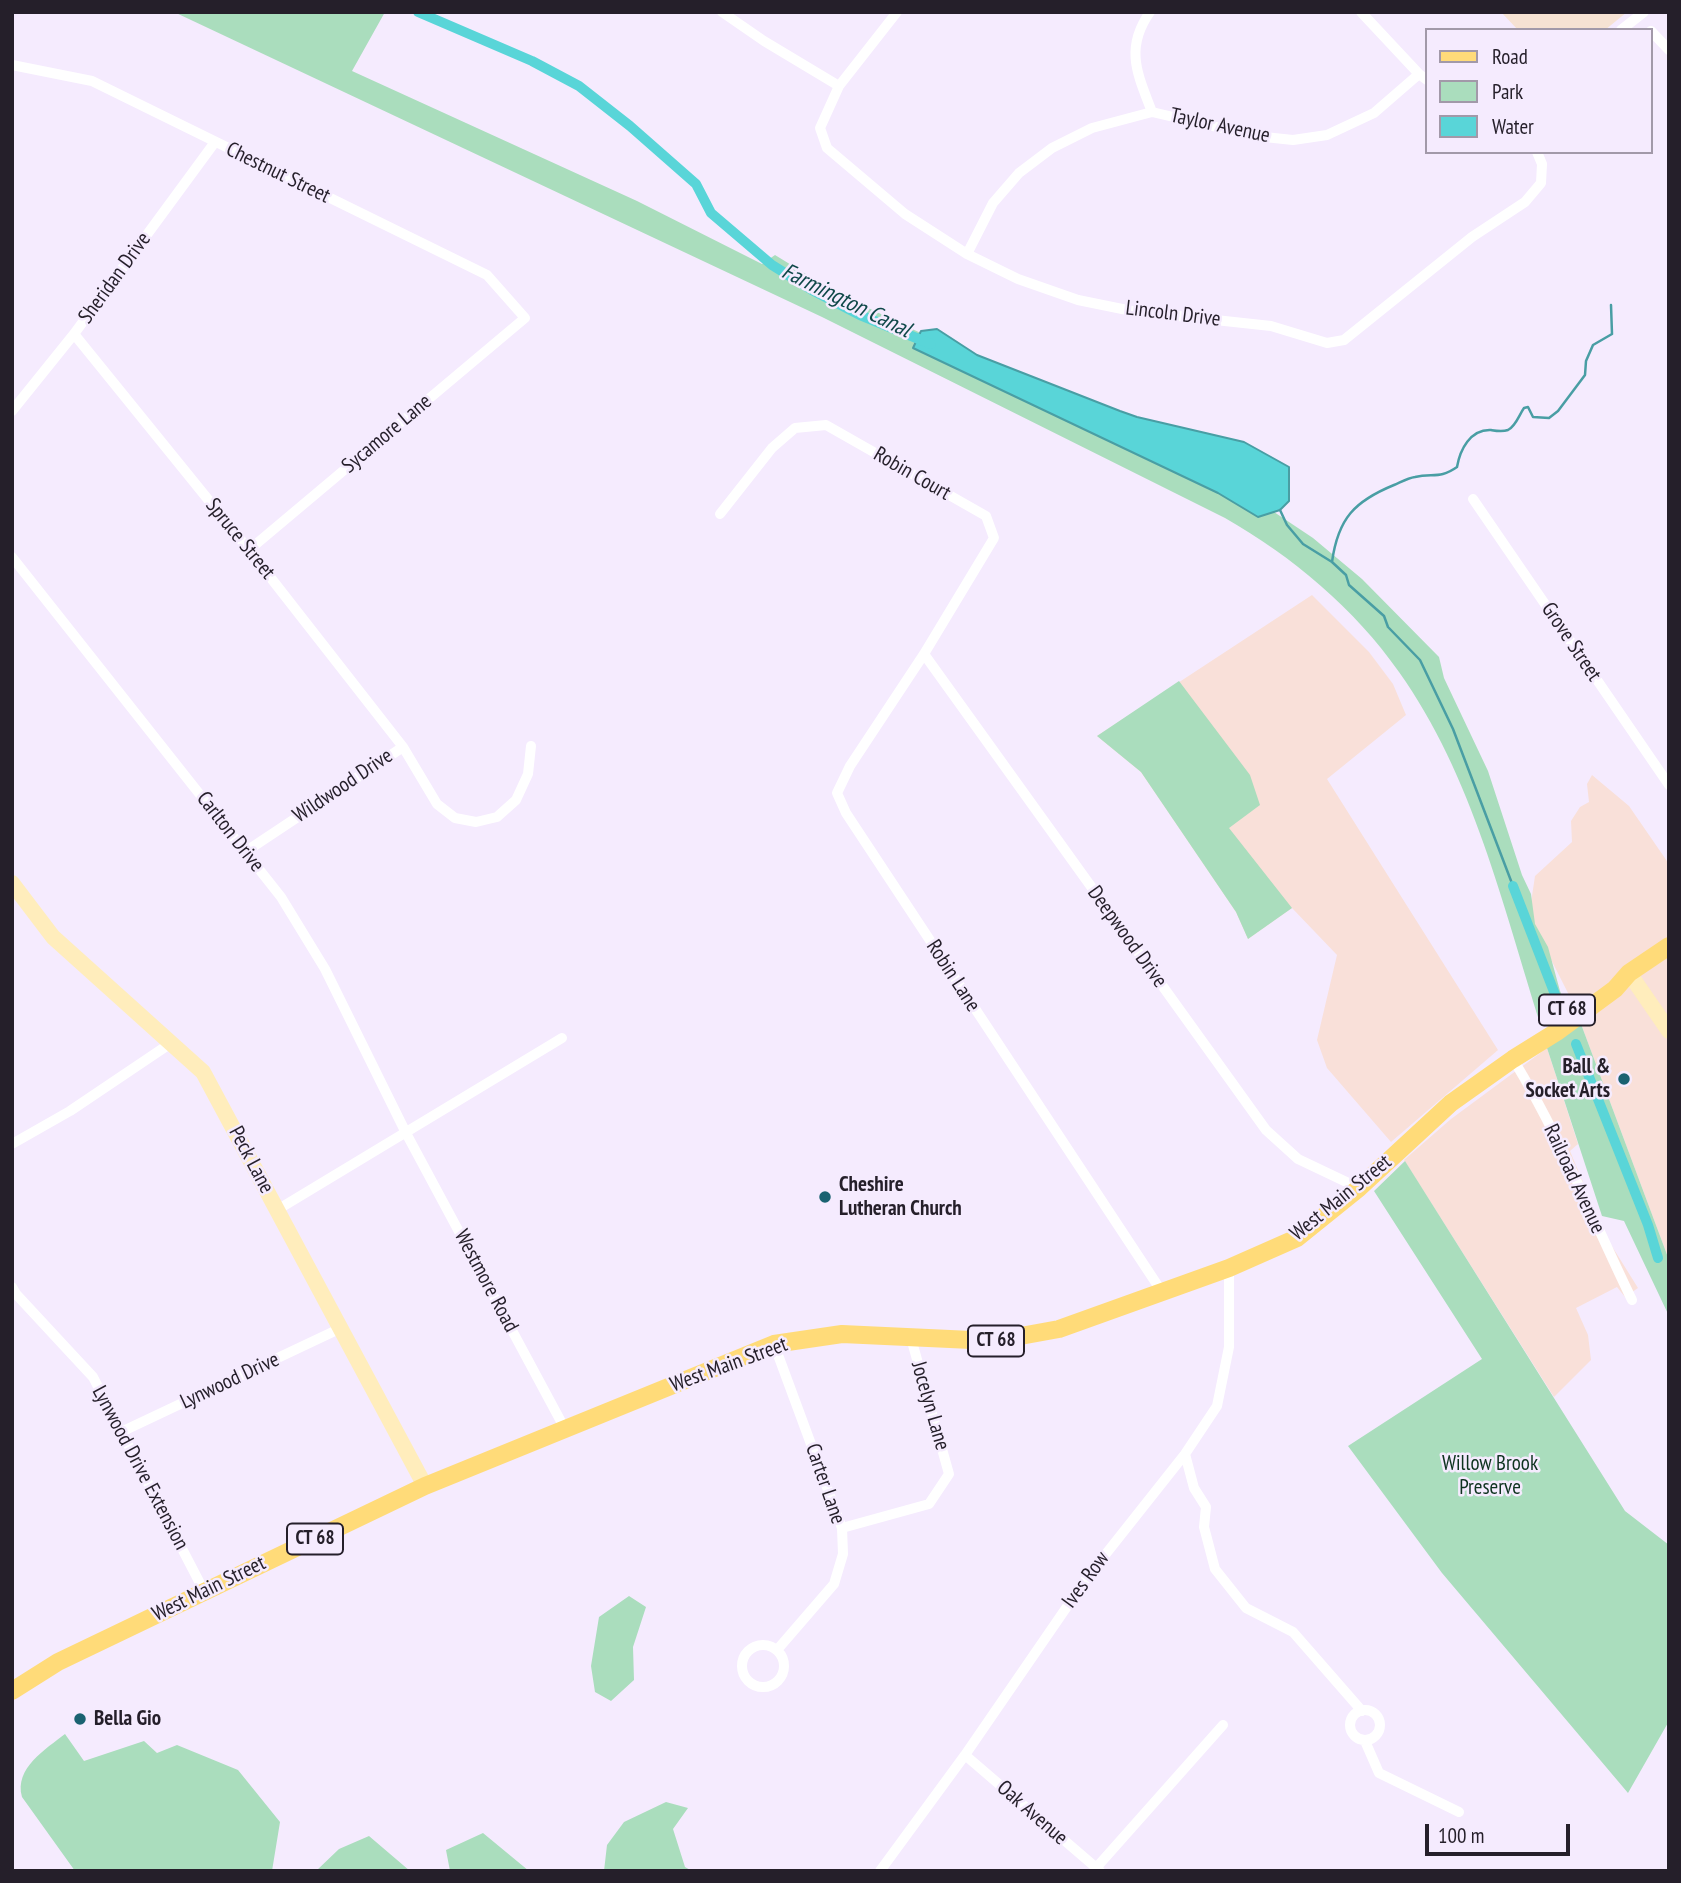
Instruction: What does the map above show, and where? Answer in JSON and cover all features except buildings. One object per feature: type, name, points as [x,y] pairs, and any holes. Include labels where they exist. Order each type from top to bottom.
[{"type":"main road","name":"West Main Street","points":[[12,1691],[58,1662],[425,1486],[774,1344],[842,1334],[993,1341],[1052,1330],[1229,1268],[1297,1238],[1359,1188],[1451,1103],[1513,1059],[1543,1027],[1669,946]]},
{"type":"street","points":[[722,12],[839,86]]},
{"type":"street","name":"Lincoln Drive","points":[[897,12],[839,86],[820,128],[827,148],[905,214],[967,254],[1018,279],[1078,300],[1132,311],[1271,326],[1327,344],[1344,340],[1472,237],[1525,202],[1541,183],[1542,164],[1537,154]]},
{"type":"street","points":[[1150,12],[1137,40],[1135,68],[1152,112]]},
{"type":"street","points":[[1361,12],[1423,77]]},
{"type":"street","points":[[1624,28],[1642,15]]},
{"type":"street","points":[[1653,32],[1669,50]]},
{"type":"street","name":"Chestnut Street","points":[[12,65],[92,81],[487,275],[525,317]]},
{"type":"street","name":"Taylor Avenue","points":[[967,254],[993,203],[1019,173],[1052,148],[1091,128],[1152,112],[1255,136],[1293,140],[1327,135],[1374,113],[1423,77]]},
{"type":"street","name":"Sheridan Drive","points":[[12,411],[74,334],[215,142]]},
{"type":"street","name":"Sycamore Lane","points":[[249,550],[525,317]]},
{"type":"street","name":"Spruce Street","points":[[74,334],[249,550],[402,747]]},
{"type":"street","name":"Robin Court","points":[[720,514],[772,447],[795,428],[826,425],[986,516],[994,538],[923,654]]},
{"type":"street","name":"Grove Street","points":[[1473,499],[1669,785]]},
{"type":"street","name":"Carlton Drive","points":[[12,557],[281,897],[325,969],[406,1133]]},
{"type":"street","name":"Deepwood Drive","points":[[923,654],[1266,1130],[1298,1159],[1359,1188]]},
{"type":"street","name":"Robin Lane","points":[[923,654],[850,766],[838,793],[846,813],[1162,1292]]},
{"type":"street","name":"Wildwood Drive","points":[[245,852],[402,747],[437,804],[455,818],[476,822],[497,817],[516,800],[528,774],[531,746]]},
{"type":"street","name":"Peck Lane","points":[[12,883],[53,937],[203,1072],[425,1486]]},
{"type":"street","points":[[1629,973],[1669,1031]]},
{"type":"street","points":[[277,1210],[562,1038]]},
{"type":"street","points":[[12,1144],[70,1111],[171,1042]]},
{"type":"street","name":"Railroad Avenue","points":[[1513,1059],[1553,1129],[1595,1225],[1632,1300]]},
{"type":"street","name":"Westmore Road","points":[[406,1133],[565,1429]]},
{"type":"street","name":"Ives Row","points":[[880,1871],[965,1755],[1086,1579],[1185,1454],[1217,1406],[1229,1347],[1229,1268]]},
{"type":"street","name":"Lynwood Drive Extension","points":[[12,1287],[93,1377],[205,1591]]},
{"type":"street","name":"Lynwood Drive","points":[[121,1432],[340,1329]]},
{"type":"street","name":"Jocelyn Lane","points":[[842,1528],[929,1504],[949,1474],[911,1338]]},
{"type":"street","name":"Carter Lane","points":[[774,1344],[842,1528],[843,1554],[834,1584],[777,1650]]},
{"type":"street","points":[[1185,1454],[1194,1488],[1206,1507],[1204,1527],[1215,1569],[1246,1608],[1293,1632],[1362,1711],[1374,1713],[1380,1725],[1374,1738],[1365,1741],[1356,1737],[1351,1729],[1351,1720],[1362,1711]]},
{"type":"street","points":[[763,1645],[777,1650],[784,1669],[778,1681],[766,1688],[759,1688],[747,1681],[741,1668],[750,1649],[763,1645]]},
{"type":"street","points":[[1098,1869],[1223,1725]]},
{"type":"street","points":[[1365,1741],[1379,1773],[1459,1812]]},
{"type":"street","name":"Oak Avenue","points":[[965,1755],[1098,1869]]},
{"type":"shaded area","points":[[1501,12],[1627,12],[1607,28],[1516,28]]},
{"type":"shaded area","points":[[1312,595],[1369,652],[1393,684],[1406,715],[1327,779],[1498,1050],[1391,1142],[1327,1068],[1317,1040],[1337,955],[1292,908],[1248,939],[1236,912],[1141,772],[1097,736]]},
{"type":"shaded area","points":[[1592,775],[1629,806],[1669,864],[1669,1260],[1581,1024],[1587,1019],[1569,995],[1529,916],[1535,876],[1572,842],[1571,821],[1580,807],[1589,802],[1587,784]]},
{"type":"shaded area","points":[[1547,1048],[1578,1144],[1570,1151],[1605,1235],[1638,1288],[1625,1297],[1617,1287],[1576,1308],[1588,1335],[1591,1360],[1554,1397],[1404,1160],[1451,1119]]},
{"type":"green space","points":[[174,12],[385,12],[352,71],[637,201],[762,264],[775,255],[837,293],[1109,423],[1259,502],[1313,538],[1362,579],[1439,657],[1444,678],[1488,771],[1522,875],[1531,894],[1535,924],[1548,947],[1567,1007],[1541,1026],[1484,843],[1447,754],[1425,712],[1399,672],[1362,626],[1321,586],[1275,550],[1225,518],[822,317]]},
{"type":"green space","points":[[1179,681],[1250,775],[1260,805],[1229,828],[1292,908],[1248,939],[1236,912],[1141,772],[1097,736]]},
{"type":"green space","points":[[1581,1024],[1669,1260],[1669,1316],[1624,1221],[1602,1216],[1547,1048]]},
{"type":"green space","name":"Willow Brook Preserve","points":[[1405,1161],[1625,1511],[1669,1545],[1669,1721],[1628,1793],[1442,1573],[1348,1446],[1482,1359],[1374,1191]]},
{"type":"green space","points":[[629,1596],[646,1607],[633,1647],[634,1680],[611,1701],[595,1692],[591,1666],[599,1617]]},
{"type":"green space","points":[[65,1734],[84,1761],[144,1741],[157,1753],[177,1745],[238,1770],[280,1822],[272,1871],[75,1871],[22,1797],[21,1787],[27,1768],[33,1760]]},
{"type":"green space","points":[[666,1802],[688,1808],[673,1829],[685,1867],[692,1871],[604,1871],[607,1845],[624,1822]]},
{"type":"green space","points":[[483,1833],[529,1871],[450,1871],[446,1850]]},
{"type":"green space","points":[[369,1836],[410,1871],[316,1871],[339,1849]]},
{"type":"water","points":[[937,329],[977,355],[1120,411],[1244,442],[1289,467],[1289,501],[1280,510],[1258,517],[1218,493],[913,348],[921,331]]},
{"type":"waterway","name":"Farmington Canal","points":[[418,12],[532,61],[579,86],[696,184],[711,213],[772,265],[860,315],[931,344]]},
{"type":"waterway","points":[[1332,562],[1344,523],[1351,513],[1369,498],[1410,478],[1451,471],[1457,467],[1461,454],[1472,437],[1484,431],[1508,430],[1524,408],[1528,407],[1533,417],[1549,418],[1558,411],[1585,375],[1586,361],[1593,345],[1612,334],[1611,305]]},
{"type":"waterway","points":[[1280,510],[1287,525],[1303,544],[1332,562],[1346,575],[1349,585],[1384,616],[1388,627],[1420,660],[1453,729],[1513,886]]},
{"type":"waterway","name":"Farmington Canal","points":[[1513,886],[1556,997]]},
{"type":"waterway","name":"Farmington Canal","points":[[1576,1044],[1648,1225],[1658,1258]]},
{"type":"place","name":"Ball & Socket Arts","points":[[1624,1079]]},
{"type":"place","name":"Cheshire Lutheran Church","points":[[825,1197]]},
{"type":"place","name":"Bella Gio","points":[[80,1719]]}]
